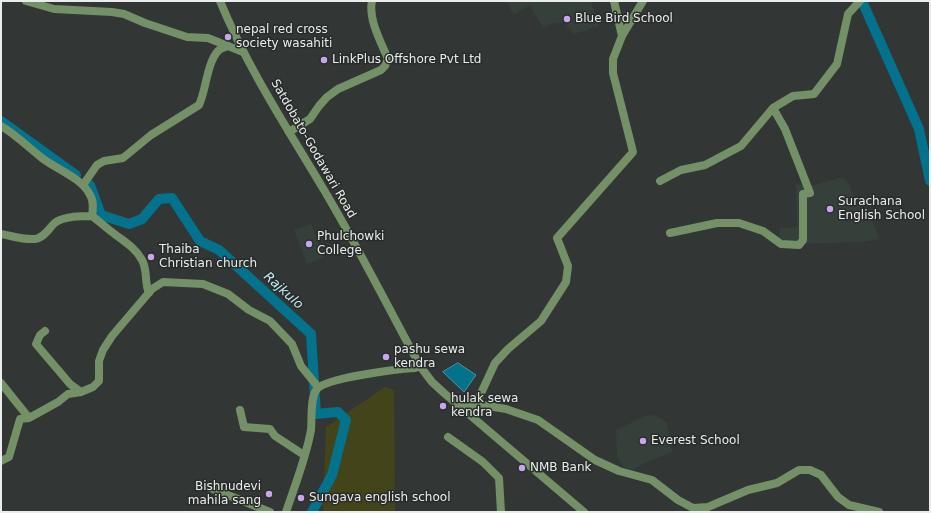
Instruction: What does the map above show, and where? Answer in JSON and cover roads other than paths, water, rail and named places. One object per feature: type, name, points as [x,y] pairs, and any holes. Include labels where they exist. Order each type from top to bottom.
[{"type":"street","points":[[26,1],[54,9],[124,14],[145,24],[187,37],[208,38],[243,52]]},
{"type":"street","name":"Satdobato-Godawari Road","points":[[220,1],[243,52],[324,191],[420,366],[432,382],[487,431],[584,512]]},
{"type":"street","points":[[289,132],[310,119],[323,101],[338,90],[381,70],[385,66],[388,59],[371,17],[370,9],[372,1]]},
{"type":"street","points":[[614,1],[622,36]]},
{"type":"street","points":[[476,404],[495,363],[508,349],[541,321],[566,282],[568,266],[557,238],[633,152],[613,73],[613,59],[622,36],[643,1]]},
{"type":"street","points":[[660,181],[681,170],[705,165],[741,146],[773,108],[794,96],[814,94],[837,64],[848,14],[860,1]]},
{"type":"street","points":[[83,185],[97,165],[104,161],[124,158],[151,135],[199,105],[204,84],[214,58],[219,50],[228,46]]},
{"type":"street","points":[[670,233],[717,223],[739,223],[763,231],[780,244],[799,245],[803,240],[804,194],[810,193],[785,130],[773,108]]},
{"type":"street","points":[[1,126],[20,138],[42,158],[83,185],[91,195],[93,206],[92,216]]},
{"type":"street","points":[[1,234],[19,239],[36,239],[49,231],[55,222],[76,216],[92,216],[111,232],[134,248],[142,260],[146,271],[146,286],[149,293]]},
{"type":"street","points":[[1,461],[9,457],[20,419],[29,418],[58,402],[68,394],[93,388],[99,381],[99,361],[103,350],[112,336],[149,293],[163,282],[203,284],[228,294],[249,310],[270,321],[292,344],[301,366],[318,387]]},
{"type":"street","points":[[45,331],[40,335],[36,344],[70,384],[81,392]]},
{"type":"street","points":[[286,512],[304,459],[310,430],[314,393],[318,387],[330,382],[344,379],[420,366]]},
{"type":"street","points":[[1,383],[29,418]]},
{"type":"street","points":[[461,407],[476,404],[506,409],[538,420],[595,460],[619,471],[652,480],[678,500],[693,508],[708,507],[748,490],[777,483],[800,470],[810,470],[821,475],[838,497],[849,505],[879,512]]},
{"type":"street","points":[[240,410],[244,427],[270,429],[275,436],[304,455]]},
{"type":"street","points":[[448,437],[483,462],[499,478],[501,512]]},
{"type":"street","points":[[208,487],[270,512]]},
{"type":"water","points":[[458,363],[476,375],[464,392],[443,372]]},
{"type":"waterway","points":[[862,1],[919,129],[930,181]]},
{"type":"waterway","name":"Rajkulo","points":[[1,121],[76,175]]},
{"type":"waterway","name":"Rajkulo","points":[[90,185],[101,215],[129,224],[142,219],[159,199],[172,198],[200,241],[219,250],[311,334],[316,414],[338,412],[346,420],[332,475],[312,512]]},
{"type":"place","name":"Blue Bird School","points":[[567,19]]},
{"type":"place","name":"nepal red cross society wasahiti","points":[[228,37]]},
{"type":"place","name":"LinkPlus Offshore Pvt Ltd","points":[[324,60]]},
{"type":"place","name":"Surachana English School","points":[[830,209]]},
{"type":"place","name":"Phulchowki College","points":[[309,244]]},
{"type":"place","name":"Thaiba Christian church","points":[[151,257]]},
{"type":"place","name":"pashu sewa kendra","points":[[386,357]]},
{"type":"place","name":"hulak sewa kendra","points":[[443,406]]},
{"type":"place","name":"Everest School","points":[[643,441]]},
{"type":"place","name":"NMB Bank","points":[[522,468]]},
{"type":"place","name":"Bishnudevi mahila sang","points":[[269,494]]},
{"type":"place","name":"Sungava english school","points":[[301,498]]}]
